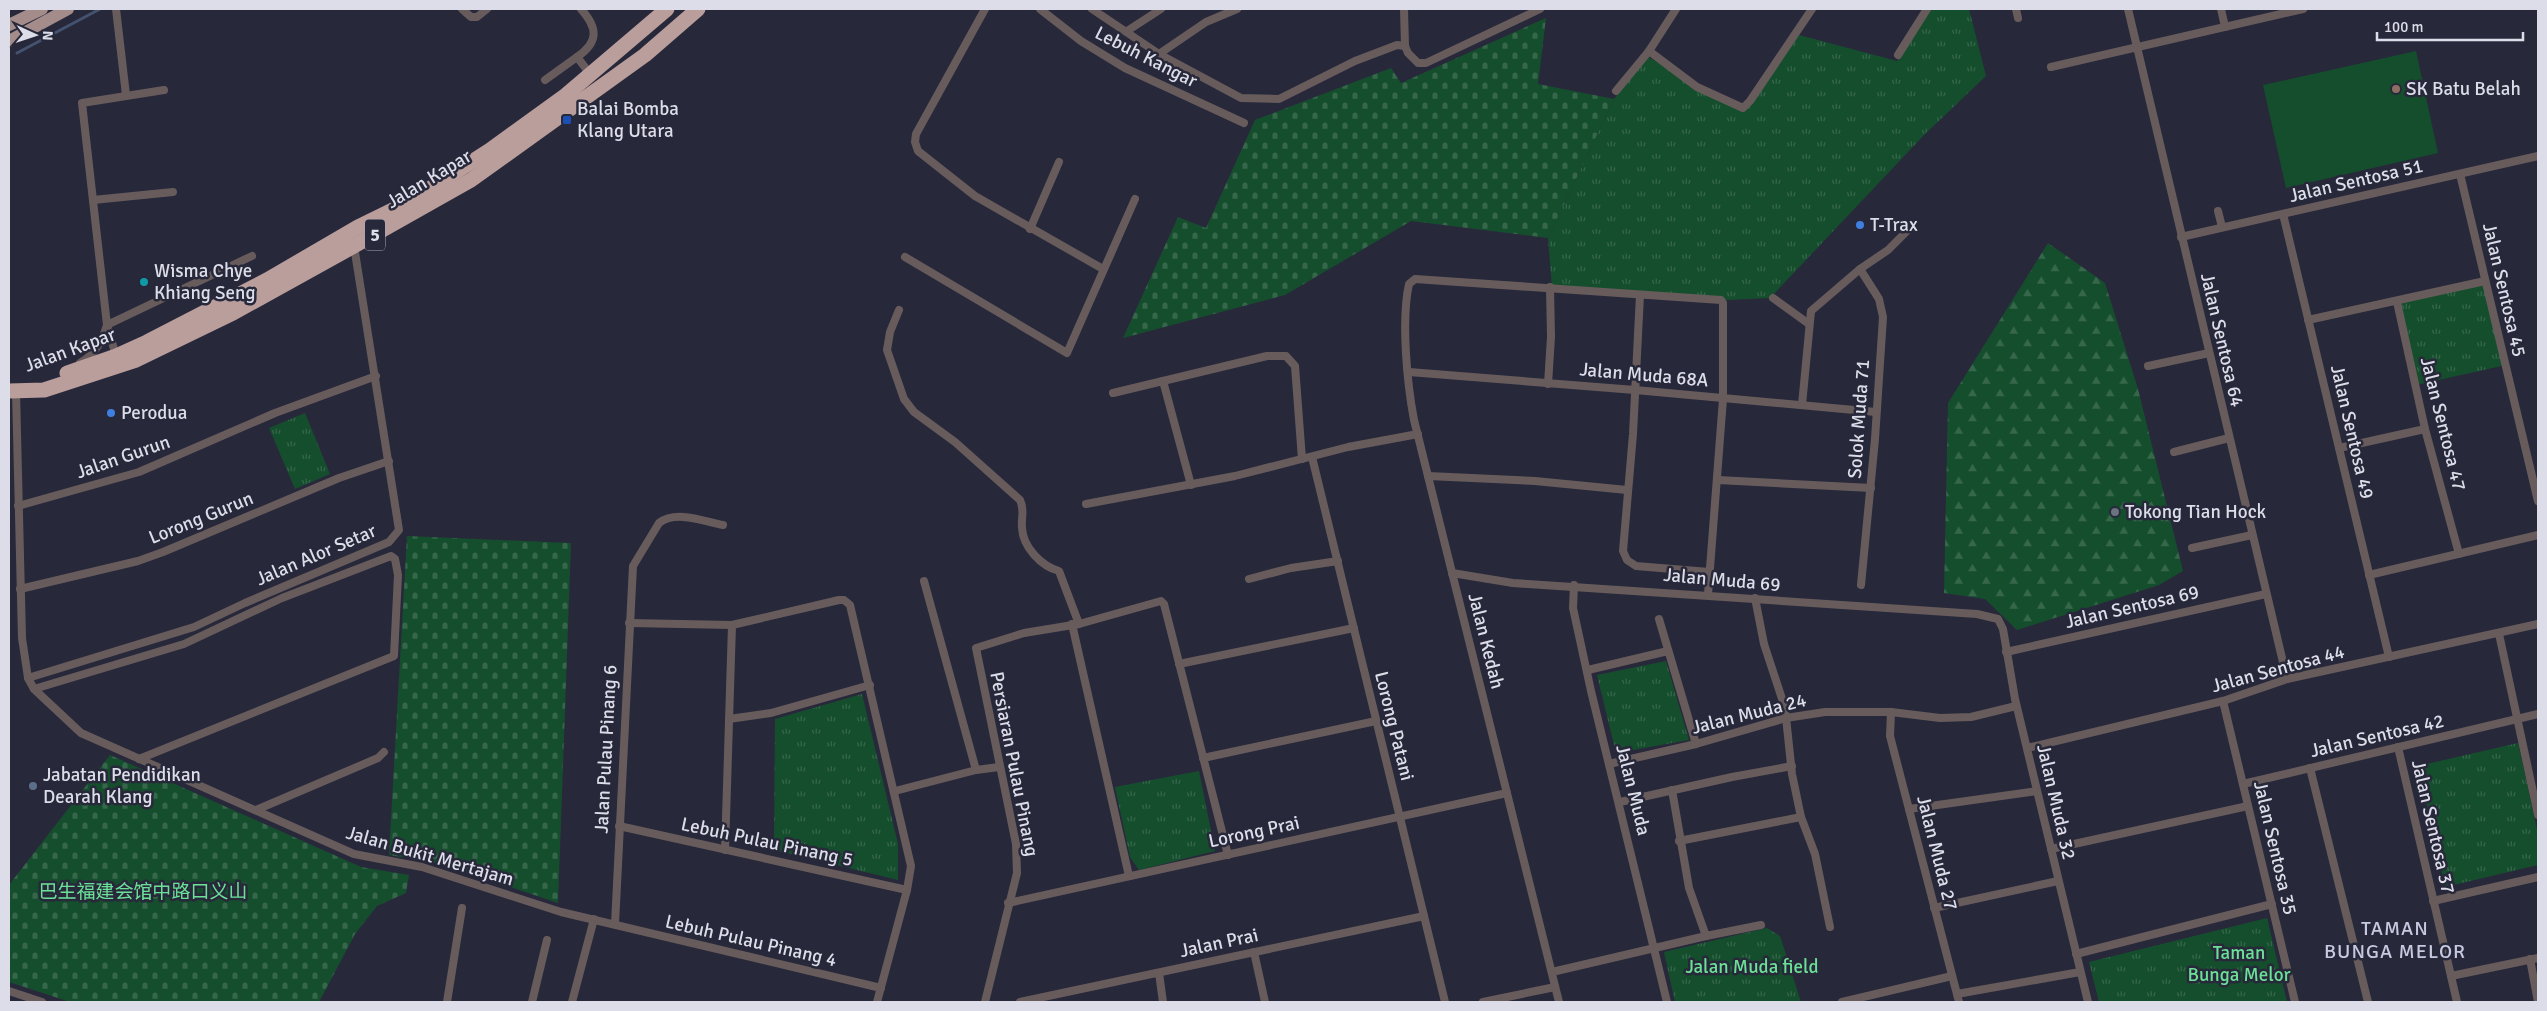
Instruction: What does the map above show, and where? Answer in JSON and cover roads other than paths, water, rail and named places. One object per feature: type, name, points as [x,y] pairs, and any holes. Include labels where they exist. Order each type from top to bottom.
[{"type":"highway","name":"Jalan Kapar","points":[[12,391],[116,356],[267,280],[358,227],[409,202],[522,128],[591,74],[667,9]]},
{"type":"highway","name":"Jalan Kapar","points":[[12,391],[44,390],[136,360],[233,314],[471,180],[645,55],[698,9]]},
{"type":"main road","points":[[9,25],[42,9]]},
{"type":"main road","points":[[9,41],[68,9]]},
{"type":"street","points":[[116,9],[126,95]]},
{"type":"street","points":[[462,9],[471,17],[477,17],[487,9]]},
{"type":"street","points":[[545,80],[591,45],[594,34],[589,18],[581,9]]},
{"type":"street","points":[[985,9],[916,134],[915,142],[918,151],[949,178],[975,196],[1103,269]]},
{"type":"street","name":"Lebuh Kangar","points":[[1040,9],[1081,42],[1125,68],[1244,123]]},
{"type":"street","points":[[1092,9],[1128,31],[1159,54],[1241,98],[1279,99],[1355,61],[1397,45],[1405,46]]},
{"type":"street","points":[[1128,31],[1161,9]]},
{"type":"street","points":[[1159,54],[1206,22],[1237,9]]},
{"type":"street","points":[[1404,9],[1405,46],[1408,53],[1418,63],[1426,62],[1540,9]]},
{"type":"street","points":[[1616,91],[1649,51],[1676,9]]},
{"type":"street","points":[[1649,51],[1697,87],[1739,108],[1745,107],[1812,9]]},
{"type":"street","points":[[1898,55],[1927,9]]},
{"type":"street","points":[[2016,9],[2018,18]]},
{"type":"street","name":"Jalan Sentosa 64","points":[[2128,9],[2287,679]]},
{"type":"street","points":[[2221,9],[2225,27]]},
{"type":"street","points":[[2051,67],[2304,9]]},
{"type":"street","points":[[577,57],[591,74]]},
{"type":"street","points":[[116,356],[108,325],[82,103],[164,90]]},
{"type":"street","name":"Jalan Sentosa 51","points":[[2181,237],[2538,156]]},
{"type":"street","points":[[1030,229],[1059,162]]},
{"type":"street","name":"Jalan Sentosa 45","points":[[2460,174],[2538,501]]},
{"type":"street","points":[[93,200],[173,192]]},
{"type":"street","points":[[905,257],[1067,353],[1135,199]]},
{"type":"street","points":[[2218,210],[2222,227]]},
{"type":"street","name":"Jalan Sentosa 49","points":[[2283,214],[2389,657]]},
{"type":"street","points":[[1802,405],[1811,311],[1860,269],[1888,250],[1911,227]]},
{"type":"street","name":"Jalan Alor Setar","points":[[28,678],[194,627],[245,603],[390,542],[399,530],[354,246]]},
{"type":"street","points":[[59,375],[83,362],[96,351],[102,342],[108,325],[252,256]]},
{"type":"street","name":"Solok Muda 71","points":[[1860,269],[1879,299],[1882,308],[1871,488],[1862,581]]},
{"type":"street","name":"Jalan Kedah","points":[[1550,287],[1415,279],[1409,284],[1406,328],[1410,396],[1418,434],[1559,1002]]},
{"type":"street","points":[[2308,320],[2486,281]]},
{"type":"street","points":[[1548,384],[1551,337],[1550,287],[1640,295],[1718,299],[1723,303],[1723,398],[1708,594]]},
{"type":"street","points":[[1640,295],[1623,551],[1627,560],[1636,566],[1709,572]]},
{"type":"street","points":[[1773,298],[1809,324]]},
{"type":"street","name":"Jalan Sentosa 47","points":[[2397,302],[2425,429],[2458,554]]},
{"type":"street","points":[[899,310],[890,332],[887,350],[904,399],[914,412],[955,442],[1020,500],[1024,507],[1022,536],[1033,554],[1052,569],[1059,572],[1076,624],[1129,876]]},
{"type":"street","points":[[2148,366],[2209,353]]},
{"type":"street","points":[[1112,392],[1267,356],[1290,358],[1295,366],[1298,391],[1302,459]]},
{"type":"street","name":"Jalan Muda 68A","points":[[1409,372],[1876,412]]},
{"type":"street","name":"Jalan Gurun","points":[[18,506],[139,472],[275,413],[376,376]]},
{"type":"street","points":[[1162,381],[1191,485]]},
{"type":"street","name":"Jalan Bukit Mertajam","points":[[12,391],[22,638],[28,678],[34,688],[81,733],[354,854],[422,867],[552,909],[615,924]]},
{"type":"street","points":[[2339,448],[2425,429]]},
{"type":"street","points":[[1086,504],[1191,485],[1348,447],[1418,434]]},
{"type":"street","points":[[2174,452],[2229,438]]},
{"type":"street","name":"Lorong Patani","points":[[1312,457],[1445,1002]]},
{"type":"street","name":"Lorong Gurun","points":[[20,589],[138,561],[339,478],[389,461]]},
{"type":"street","points":[[1428,476],[1535,481],[1627,490]]},
{"type":"street","points":[[1718,480],[1871,488]]},
{"type":"street","name":"Jalan Pulau Pinang 6","points":[[615,924],[631,574],[633,566],[659,524],[666,518],[676,516],[723,525]]},
{"type":"street","points":[[2192,548],[2252,535]]},
{"type":"street","points":[[2369,574],[2538,536]]},
{"type":"street","points":[[34,688],[184,644],[282,598],[392,556],[395,559],[398,575],[394,656],[139,759]]},
{"type":"street","points":[[1249,579],[1291,568],[1338,562]]},
{"type":"street","name":"Jalan Muda 69","points":[[1452,573],[1513,583],[1574,585],[1990,615]]},
{"type":"street","name":"Persiaran Pulau Pinang","points":[[924,582],[976,770]]},
{"type":"street","name":"Jalan Muda","points":[[1574,585],[1573,608],[1667,1002]]},
{"type":"street","name":"Jalan Sentosa 69","points":[[2006,652],[2266,594]]},
{"type":"street","points":[[1754,598],[1764,644],[1786,718],[1801,817],[1815,854],[1830,927]]},
{"type":"street","points":[[629,623],[732,625],[839,600],[844,600],[850,605],[911,866],[907,890],[877,1002]]},
{"type":"street","points":[[1076,624],[1161,601],[1164,604],[1228,855]]},
{"type":"street","name":"Jalan Muda 32","points":[[1990,615],[1998,619],[2002,624],[2016,706],[2088,1002]]},
{"type":"street","points":[[1660,619],[1696,744]]},
{"type":"street","name":"Persiaran Pulau Pinang","points":[[985,1002],[1008,903],[1017,873],[1016,844],[976,648],[1024,633],[1076,624]]},
{"type":"street","name":"Jalan Sentosa 44","points":[[2027,748],[2223,701],[2287,679],[2500,634],[2538,624]]},
{"type":"street","points":[[725,850],[732,625]]},
{"type":"street","points":[[1179,664],[1354,628]]},
{"type":"street","points":[[2500,634],[2536,795],[2538,815]]},
{"type":"street","points":[[1588,670],[1668,651]]},
{"type":"street","points":[[729,719],[771,713],[870,685]]},
{"type":"street","name":"Jalan Sentosa 35","points":[[2223,701],[2295,1002]]},
{"type":"street","name":"Jalan Muda 24","points":[[1610,764],[1696,744],[1786,718],[1825,712],[1891,712],[1940,718],[1971,717],[2016,706]]},
{"type":"street","name":"Jalan Muda 27","points":[[1891,712],[1890,736],[1958,998]]},
{"type":"street","name":"Jalan Sentosa 42","points":[[2243,784],[2538,714]]},
{"type":"street","points":[[1203,758],[1376,721]]},
{"type":"street","name":"Jalan Sentosa 37","points":[[2398,747],[2457,1002]]},
{"type":"street","points":[[256,810],[378,758],[384,752]]},
{"type":"street","points":[[1620,802],[1792,766]]},
{"type":"street","points":[[895,791],[976,770],[999,767]]},
{"type":"street","points":[[2310,768],[2368,1002]]},
{"type":"street","points":[[1672,790],[1679,840],[1689,888],[1706,936]]},
{"type":"street","points":[[1909,809],[2037,791]]},
{"type":"street","name":"Lorong Prai","points":[[1008,903],[1507,793]]},
{"type":"street","points":[[2051,849],[2248,806]]},
{"type":"street","points":[[1679,840],[1801,817]]},
{"type":"street","name":"Lebuh Pulau Pinang 5","points":[[619,826],[907,890]]},
{"type":"street","points":[[2433,901],[2538,877]]},
{"type":"street","points":[[1934,908],[2058,880]]},
{"type":"street","points":[[2076,954],[2272,904]]},
{"type":"street","points":[[448,1002],[462,908]]},
{"type":"street","name":"Jalan Prai","points":[[1020,1002],[1424,916]]},
{"type":"street","points":[[572,1002],[594,919]]},
{"type":"street","name":"Lebuh Pulau Pinang 4","points":[[615,924],[732,954],[881,988]]},
{"type":"street","points":[[1552,972],[1761,925]]},
{"type":"street","points":[[532,1002],[547,940]]},
{"type":"street","points":[[1254,952],[1265,1002]]},
{"type":"street","points":[[2451,976],[2538,958]]},
{"type":"street","points":[[2530,959],[2538,1002]]},
{"type":"street","points":[[1958,998],[2080,972]]},
{"type":"street","points":[[1159,973],[1163,1002]]},
{"type":"street","points":[[1844,1002],[1952,976]]},
{"type":"street","points":[[1483,1002],[1555,987]]},
{"type":"street","points":[[9,991],[42,1002]]},
{"type":"waterway","points":[[17,53],[100,9]]},
{"type":"place","name":"SK Batu Belah","points":[[2396,89]]},
{"type":"place","name":"Balai Bomba Klang Utara","points":[[567,120]]},
{"type":"place","name":"T-Trax","points":[[1860,225]]},
{"type":"place","name":"Wisma Chye Khiang Seng","points":[[144,282]]},
{"type":"place","name":"Perodua","points":[[111,413]]},
{"type":"place","name":"Tokong Tian Hock","points":[[2115,512]]},
{"type":"place","name":"Jabatan Pendidikan Dearah Klang","points":[[33,786]]},
{"type":"district","name":"TAMAN BUNGA MELOR","points":[[2395,940]]},
{"type":"park label","name":"巴生福建会馆中路口义山","points":[[143,892]]},
{"type":"park label","name":"Taman Bunga Melor","points":[[2239,964]]},
{"type":"park label","name":"Jalan Muda field","points":[[1752,967]]}]
